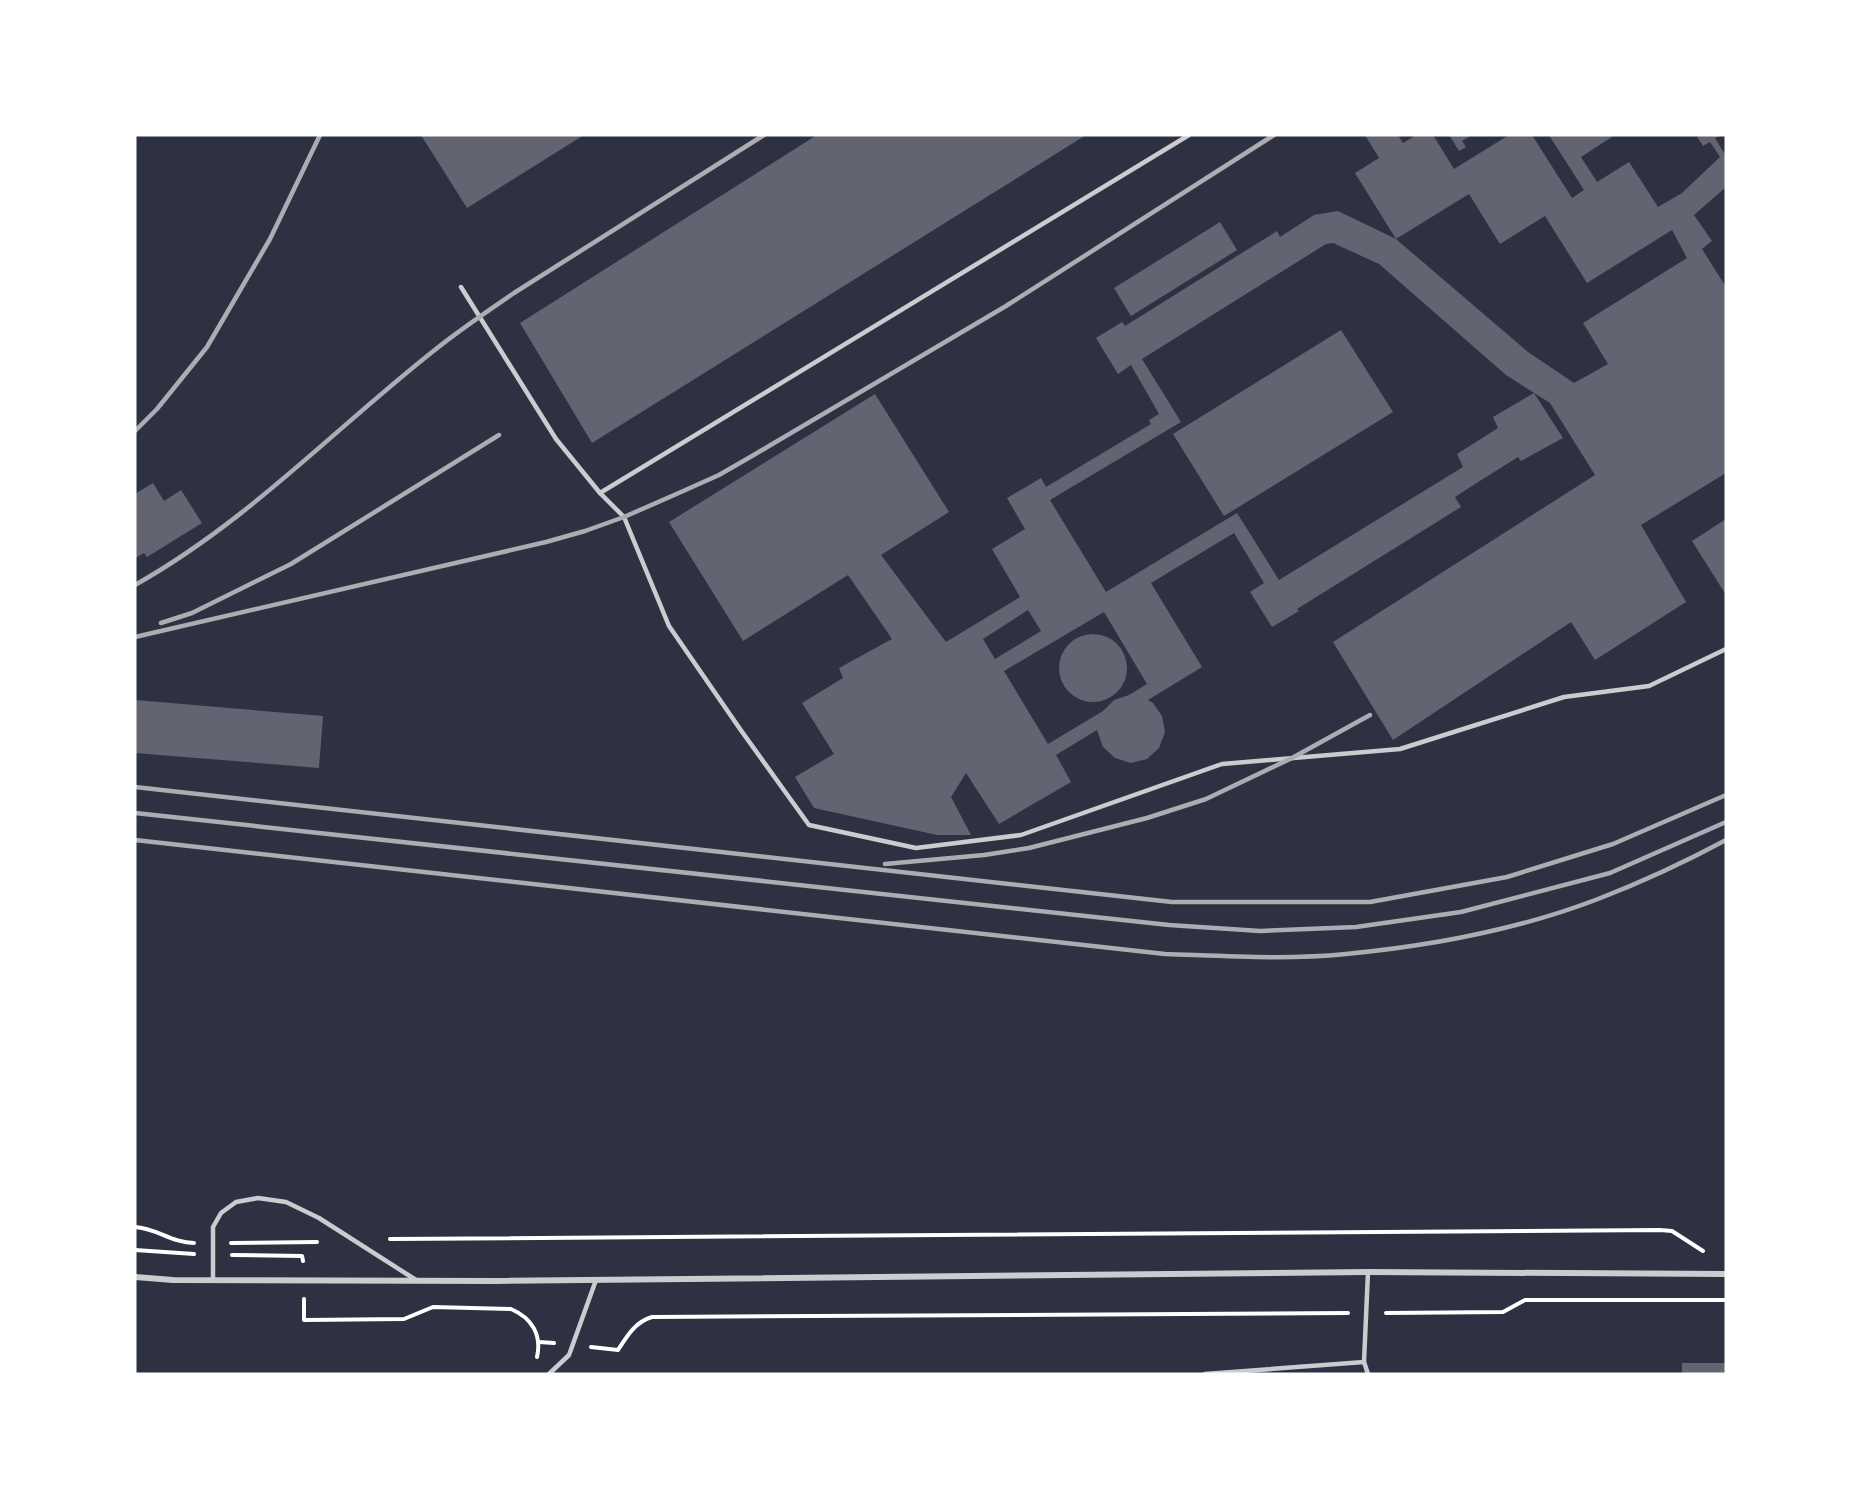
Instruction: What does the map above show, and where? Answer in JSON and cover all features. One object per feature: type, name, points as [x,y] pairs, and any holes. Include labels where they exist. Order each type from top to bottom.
[{"type":"street","points":[[135,1277],[213,1280],[418,1281],[1368,1272],[1726,1274]]},
{"type":"lane","points":[[600,493],[1189,135]]},
{"type":"lane","points":[[461,287],[556,439],[600,493],[624,517],[669,626],[809,825],[916,848],[1021,835],[1222,764],[1401,749],[1564,697],[1649,686],[1726,649]]},
{"type":"lane","points":[[213,1280],[213,1227],[220,1213],[236,1202],[258,1198],[286,1202],[319,1218],[418,1281]]},
{"type":"lane","points":[[1368,1272],[1364,1362],[1368,1374]]},
{"type":"lane","points":[[549,1374],[569,1355],[596,1280]]},
{"type":"lane","points":[[1205,1374],[1364,1362]]},
{"type":"path","points":[[135,1227],[157,1232],[175,1241],[213,1243],[356,1242],[404,1238],[1660,1230],[1671,1232],[1709,1256]]},
{"type":"path","points":[[539,1342],[618,1350],[642,1320],[652,1317],[1503,1312],[1525,1300],[1726,1300]]},
{"type":"building","points":[[421,135],[584,135],[467,208]]},
{"type":"building","points":[[817,135],[1086,135],[592,443],[520,323]]},
{"type":"building","points":[[1365,135],[1398,135],[1403,143],[1416,135],[1433,135],[1454,169],[1509,135],[1532,135],[1572,198],[1584,190],[1549,135],[1615,135],[1581,157],[1597,182],[1629,162],[1658,207],[1682,193],[1720,157],[1710,142],[1703,146],[1696,135],[1722,135],[1715,138],[1724,153],[1726,152],[1726,187],[1694,215],[1712,241],[1702,249],[1726,287],[1726,473],[1641,525],[1686,602],[1595,660],[1571,622],[1393,740],[1333,642],[1595,475],[1550,403],[1506,375],[1379,264],[1333,243],[1326,244],[1142,359],[1181,422],[1050,500],[1106,592],[1237,513],[1279,580],[1463,467],[1457,454],[1498,428],[1493,417],[1534,393],[1563,438],[1521,461],[1518,457],[1475,484],[1455,497],[1461,507],[1272,627],[1250,592],[1264,583],[1234,533],[1151,583],[1202,667],[1148,700],[1162,716],[1165,732],[1159,748],[1147,759],[1131,763],[1115,758],[1103,747],[1097,730],[1056,755],[1071,782],[999,824],[966,773],[951,797],[971,835],[937,835],[814,808],[795,777],[834,754],[802,703],[843,678],[839,668],[892,639],[848,575],[743,641],[669,522],[875,394],[949,512],[881,555],[946,642],[1020,597],[992,549],[1025,529],[1007,498],[1041,478],[1046,487],[1151,424],[1149,420],[1159,414],[1131,365],[1118,374],[1096,338],[1122,322],[1125,326],[1277,231],[1280,237],[1314,215],[1338,211],[1396,239],[1355,173],[1379,158]],"holes":[[[1469,194],[1500,244],[1545,216],[1587,283],[1672,230],[1687,258],[1583,323],[1608,364],[1574,383],[1528,352],[1396,239]],[[1028,610],[1041,631],[995,659],[983,639]],[[1104,612],[1147,684],[1129,695],[1114,700],[1103,711],[1048,744],[1004,671]]]},
{"type":"building","points":[[1449,135],[1472,135],[1462,141],[1466,147],[1459,151]]},
{"type":"building","points":[[1220,222],[1237,250],[1131,316],[1114,288]]},
{"type":"building","points":[[1341,330],[1393,412],[1224,516],[1173,434]]},
{"type":"building","points":[[153,483],[164,501],[181,490],[202,523],[147,557],[144,553],[135,558],[135,494]]},
{"type":"building","points":[[1726,519],[1726,595],[1692,541]]},
{"type":"building","points":[[1093,634],[1106,637],[1117,644],[1124,655],[1127,668],[1124,681],[1117,692],[1106,699],[1093,702],[1080,699],[1069,692],[1062,681],[1059,668],[1062,655],[1069,644],[1080,637]]},
{"type":"building","points":[[135,700],[323,716],[319,768],[135,753]]},
{"type":"building","points":[[1682,1363],[1726,1363],[1726,1374],[1682,1374]]},
{"type":"railway","points":[[135,431],[157,409],[207,347],[270,239],[320,135]]},
{"type":"railway","points":[[135,585],[177,559],[254,503],[398,379],[465,327],[514,293],[764,135]]},
{"type":"railway","points":[[135,637],[546,542],[624,517],[681,492],[719,475],[1006,306],[1274,135]]},
{"type":"railway","points":[[161,623],[192,613],[291,564],[499,435]]},
{"type":"railway","points":[[885,864],[984,855],[1029,848],[1147,818],[1206,799],[1292,758],[1370,715]]},
{"type":"railway","points":[[135,787],[1172,902],[1370,902],[1507,877],[1613,844],[1726,795]]},
{"type":"railway","points":[[135,813],[1169,925],[1260,931],[1356,927],[1461,912],[1610,873],[1726,822]]},
{"type":"railway","points":[[135,840],[1165,954],[1278,957],[1378,951],[1474,935],[1538,919],[1614,892],[1726,840]]}]
